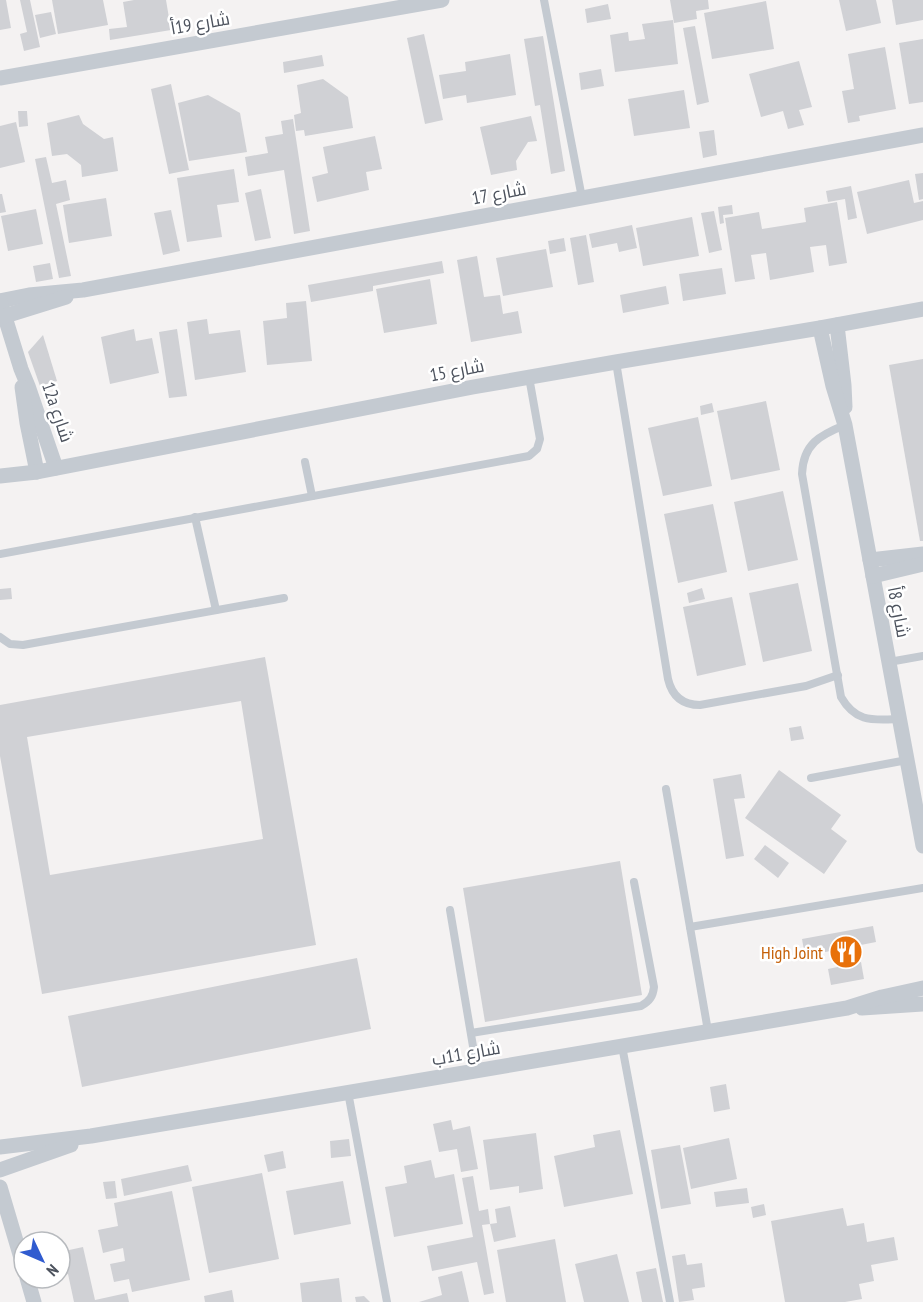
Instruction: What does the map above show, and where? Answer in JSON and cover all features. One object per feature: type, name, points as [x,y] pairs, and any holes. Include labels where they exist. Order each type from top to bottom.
[{"type":"street","name":"شارع 19أ","points":[[0,78],[442,0]]},
{"type":"street","name":"شارع 17","points":[[2,306],[48,304],[83,290],[923,135]]},
{"type":"street","name":"12a شارع","points":[[2,306],[21,369],[57,468]]},
{"type":"street","name":"شارع 15","points":[[0,476],[37,472],[529,377],[923,309]]},
{"type":"street","name":"شارع 8أ","points":[[837,325],[844,385],[844,423]]},
{"type":"street","name":"شارع 8أ","points":[[820,328],[844,423],[923,846]]},
{"type":"street","name":"12a شارع","points":[[21,369],[27,423],[37,472]]},
{"type":"street","points":[[870,560],[923,554]]},
{"type":"street","points":[[873,576],[923,564]]},
{"type":"street","name":"شارع 11ب","points":[[847,1008],[873,999],[923,988]]},
{"type":"street","name":"شارع 11ب","points":[[0,1147],[91,1136],[847,1008],[923,1004]]},
{"type":"street","name":"شارع 11ب","points":[[0,1170],[91,1136]]},
{"type":"street","points":[[0,1187],[13,1230]]},
{"type":"lane","points":[[544,0],[582,198]]},
{"type":"lane","points":[[616,362],[668,679],[675,695],[686,703],[700,705],[806,686],[838,675]]},
{"type":"lane","points":[[0,554],[530,456],[540,444],[540,439],[529,377]]},
{"type":"lane","points":[[844,423],[815,441],[807,452],[802,466],[842,697],[850,710],[864,718],[899,719]]},
{"type":"lane","points":[[305,462],[312,496]]},
{"type":"lane","points":[[195,518],[216,610]]},
{"type":"lane","points":[[0,637],[10,644],[23,645],[284,598]]},
{"type":"lane","points":[[889,662],[923,656]]},
{"type":"lane","points":[[811,778],[907,760]]},
{"type":"lane","points":[[666,789],[708,1031]]},
{"type":"lane","points":[[471,1033],[641,1006],[647,1003],[654,987],[634,882]]},
{"type":"lane","points":[[690,927],[923,888]]},
{"type":"lane","points":[[450,910],[477,1070]]},
{"type":"lane","points":[[622,1046],[670,1302]]},
{"type":"lane","points":[[348,1092],[387,1302]]},
{"type":"building","points":[[0,0],[6,0],[11,28],[0,30]]},
{"type":"building","points":[[20,0],[30,0],[40,47],[24,51],[20,34],[27,32]]},
{"type":"building","points":[[52,0],[103,0],[108,25],[58,34]]},
{"type":"building","points":[[166,0],[171,30],[110,40],[109,29],[127,27],[123,2]]},
{"type":"building","points":[[670,0],[708,0],[709,9],[696,11],[697,19],[674,23]]},
{"type":"building","points":[[839,0],[876,0],[881,23],[846,31]]},
{"type":"building","points":[[892,0],[923,0],[923,20],[896,25]]},
{"type":"building","points":[[766,1],[774,49],[712,59],[704,13]]},
{"type":"building","points":[[608,4],[611,19],[587,23],[585,9]]},
{"type":"building","points":[[51,12],[56,34],[40,38],[35,15]]},
{"type":"building","points":[[673,20],[678,64],[615,72],[610,35],[628,32],[629,41],[645,39],[642,24]]},
{"type":"building","points":[[695,26],[709,102],[697,105],[683,28]]},
{"type":"building","points":[[424,34],[443,120],[425,124],[407,38]]},
{"type":"building","points":[[543,36],[565,171],[551,174],[540,105],[535,106],[524,39]]},
{"type":"building","points":[[923,39],[923,102],[909,104],[899,43]]},
{"type":"building","points":[[885,47],[896,109],[859,116],[860,121],[848,123],[842,91],[854,89],[848,54]]},
{"type":"building","points":[[510,54],[516,95],[467,103],[466,95],[443,99],[439,75],[466,71],[465,62]]},
{"type":"building","points":[[322,55],[324,66],[284,73],[283,62]]},
{"type":"building","points":[[799,61],[812,107],[799,110],[804,125],[788,129],[783,111],[761,117],[749,74]]},
{"type":"building","points":[[601,69],[604,86],[581,90],[579,73]]},
{"type":"building","points":[[323,79],[348,97],[353,128],[305,136],[304,130],[296,131],[294,115],[301,113],[297,85]]},
{"type":"building","points":[[171,84],[189,170],[169,174],[151,89]]},
{"type":"building","points":[[684,90],[690,128],[634,136],[628,99]]},
{"type":"building","points":[[208,95],[240,113],[247,152],[189,161],[178,103]]},
{"type":"building","points":[[18,111],[27,111],[28,126],[19,127]]},
{"type":"building","points":[[79,115],[83,124],[104,139],[113,137],[118,171],[82,177],[81,165],[67,154],[52,156],[47,123]]},
{"type":"building","points":[[531,116],[537,141],[528,142],[516,161],[517,170],[491,175],[480,127]]},
{"type":"building","points":[[293,119],[310,231],[294,234],[284,170],[248,176],[245,157],[268,153],[265,137],[283,134],[281,121]]},
{"type":"building","points":[[16,122],[25,162],[0,168],[0,126]]},
{"type":"building","points":[[714,130],[717,155],[703,158],[699,132]]},
{"type":"building","points":[[375,136],[382,169],[366,172],[369,190],[317,202],[312,177],[328,173],[323,147]]},
{"type":"building","points":[[46,157],[52,183],[66,180],[70,200],[56,204],[71,276],[59,278],[35,159]]},
{"type":"building","points":[[234,169],[239,202],[217,205],[222,237],[187,242],[177,178]]},
{"type":"building","points":[[923,173],[923,199],[919,200],[915,174]]},
{"type":"building","points":[[909,180],[914,203],[923,201],[923,220],[867,234],[857,192]]},
{"type":"building","points":[[851,186],[857,218],[848,220],[845,199],[828,202],[826,191]]},
{"type":"building","points":[[261,189],[271,238],[255,241],[245,193]]},
{"type":"building","points":[[0,194],[2,194],[6,212],[0,213]]},
{"type":"building","points":[[106,198],[112,236],[69,243],[63,205]]},
{"type":"building","points":[[837,202],[847,263],[829,266],[826,245],[810,247],[814,272],[770,280],[766,253],[751,255],[755,279],[735,282],[725,218],[759,212],[762,229],[806,222],[804,208]]},
{"type":"building","points":[[732,205],[733,214],[723,215],[724,223],[720,224],[718,207]]},
{"type":"building","points":[[36,209],[43,244],[8,251],[1,216]]},
{"type":"building","points":[[171,210],[180,251],[163,255],[154,213]]},
{"type":"building","points":[[714,211],[722,250],[709,253],[701,213]]},
{"type":"building","points":[[692,217],[699,256],[643,266],[636,228]]},
{"type":"building","points":[[632,225],[637,248],[619,252],[617,243],[592,248],[589,234]]},
{"type":"building","points":[[586,235],[594,282],[578,285],[570,238]]},
{"type":"building","points":[[564,238],[566,251],[550,254],[548,241]]},
{"type":"building","points":[[546,249],[553,287],[503,296],[496,258]]},
{"type":"building","points":[[477,256],[484,297],[500,295],[503,314],[518,311],[522,333],[471,342],[457,260]]},
{"type":"building","points":[[442,261],[444,273],[373,286],[373,291],[311,302],[308,285]]},
{"type":"building","points":[[50,263],[53,279],[36,282],[33,266]]},
{"type":"building","points":[[722,268],[726,294],[683,301],[679,274]]},
{"type":"building","points":[[430,279],[437,324],[384,333],[376,289]]},
{"type":"building","points":[[666,286],[669,304],[623,313],[620,295]]},
{"type":"building","points":[[306,301],[312,361],[267,365],[263,321],[287,318],[286,303]]},
{"type":"building","points":[[207,319],[209,334],[240,330],[246,372],[195,380],[187,322]]},
{"type":"building","points":[[134,329],[136,341],[152,338],[159,373],[110,384],[101,337]]},
{"type":"building","points":[[177,329],[187,396],[169,398],[159,332]]},
{"type":"building","points":[[43,335],[57,381],[40,386],[28,352]]},
{"type":"building","points":[[923,359],[923,541],[920,541],[889,365]]},
{"type":"building","points":[[766,401],[780,470],[731,480],[717,411]]},
{"type":"building","points":[[712,403],[714,412],[701,415],[700,406]]},
{"type":"building","points":[[698,417],[712,486],[663,496],[648,428]]},
{"type":"building","points":[[783,491],[798,560],[748,571],[734,502]]},
{"type":"building","points":[[713,504],[727,572],[678,583],[664,514]]},
{"type":"building","points":[[798,583],[812,651],[763,662],[749,593]]},
{"type":"building","points":[[11,588],[12,599],[0,600],[0,589]]},
{"type":"building","points":[[702,588],[705,599],[689,603],[687,593]]},
{"type":"building","points":[[732,597],[746,665],[697,676],[683,607]]},
{"type":"building","points":[[265,657],[316,945],[42,994],[0,756],[0,705]],"holes":[[[241,701],[263,839],[50,875],[27,737]]]},
{"type":"building","points":[[801,726],[804,739],[791,741],[789,728]]},
{"type":"building","points":[[779,770],[841,815],[831,829],[847,841],[824,874],[745,818]]},
{"type":"building","points":[[741,774],[745,798],[734,799],[744,856],[726,859],[713,779]]},
{"type":"building","points":[[765,845],[789,863],[778,878],[754,859]]},
{"type":"building","points":[[620,861],[642,995],[485,1022],[463,888]]},
{"type":"building","points":[[873,926],[876,942],[805,956],[802,939]]},
{"type":"building","points":[[357,958],[371,1029],[82,1087],[68,1016]]},
{"type":"building","points":[[861,962],[864,979],[831,985],[828,969]]},
{"type":"building","points":[[726,1084],[730,1109],[714,1112],[710,1087]]},
{"type":"building","points":[[451,1120],[453,1130],[470,1126],[478,1169],[461,1172],[457,1149],[439,1152],[433,1124]]},
{"type":"building","points":[[620,1130],[633,1194],[564,1207],[554,1156],[595,1147],[593,1135]]},
{"type":"building","points":[[536,1133],[543,1189],[519,1193],[519,1186],[490,1190],[483,1140]]},
{"type":"building","points":[[729,1138],[737,1179],[691,1189],[683,1148]]},
{"type":"building","points":[[349,1139],[351,1156],[331,1158],[330,1141]]},
{"type":"building","points":[[680,1145],[691,1204],[661,1209],[651,1150]]},
{"type":"building","points":[[283,1151],[286,1168],[268,1172],[264,1155]]},
{"type":"building","points":[[431,1160],[435,1178],[454,1174],[463,1224],[394,1237],[385,1187],[407,1183],[404,1166]]},
{"type":"building","points":[[188,1165],[192,1181],[124,1196],[121,1179]]},
{"type":"building","points":[[262,1173],[279,1259],[209,1273],[192,1187]]},
{"type":"building","points":[[473,1176],[479,1211],[488,1209],[490,1224],[482,1225],[494,1293],[484,1295],[477,1262],[432,1271],[427,1246],[473,1237],[462,1178]]},
{"type":"building","points":[[115,1181],[117,1198],[106,1199],[103,1182]]},
{"type":"building","points":[[343,1181],[351,1224],[294,1235],[286,1191]]},
{"type":"building","points":[[747,1188],[749,1203],[716,1207],[714,1192]]},
{"type":"building","points":[[172,1191],[190,1280],[132,1292],[129,1279],[114,1282],[110,1264],[125,1261],[123,1248],[103,1253],[98,1230],[118,1226],[114,1203]]},
{"type":"building","points":[[764,1204],[766,1215],[753,1218],[751,1207]]},
{"type":"building","points":[[510,1206],[516,1237],[494,1242],[490,1224],[497,1223],[495,1209]]},
{"type":"building","points":[[843,1208],[847,1226],[864,1223],[867,1242],[894,1237],[898,1260],[871,1265],[874,1281],[859,1284],[862,1299],[845,1302],[785,1302],[771,1221]]},
{"type":"building","points":[[555,1239],[566,1302],[506,1302],[497,1250]]},
{"type":"building","points":[[83,1247],[95,1300],[127,1293],[129,1302],[74,1302],[71,1290],[72,1249]]},
{"type":"building","points":[[617,1254],[629,1302],[584,1302],[575,1264]]},
{"type":"building","points":[[685,1254],[687,1265],[702,1263],[705,1287],[692,1289],[694,1300],[679,1302],[672,1256]]},
{"type":"building","points":[[656,1268],[663,1302],[642,1302],[636,1272]]},
{"type":"building","points":[[462,1271],[469,1302],[419,1302],[442,1295],[438,1277]]},
{"type":"building","points":[[339,1278],[342,1302],[302,1302],[300,1283]]},
{"type":"building","points":[[232,1290],[234,1302],[205,1302],[204,1296]]},
{"type":"building","points":[[364,1296],[370,1302],[356,1302],[355,1297]]},
{"type":"place","name":"High Joint","points":[[846,952]]}]
